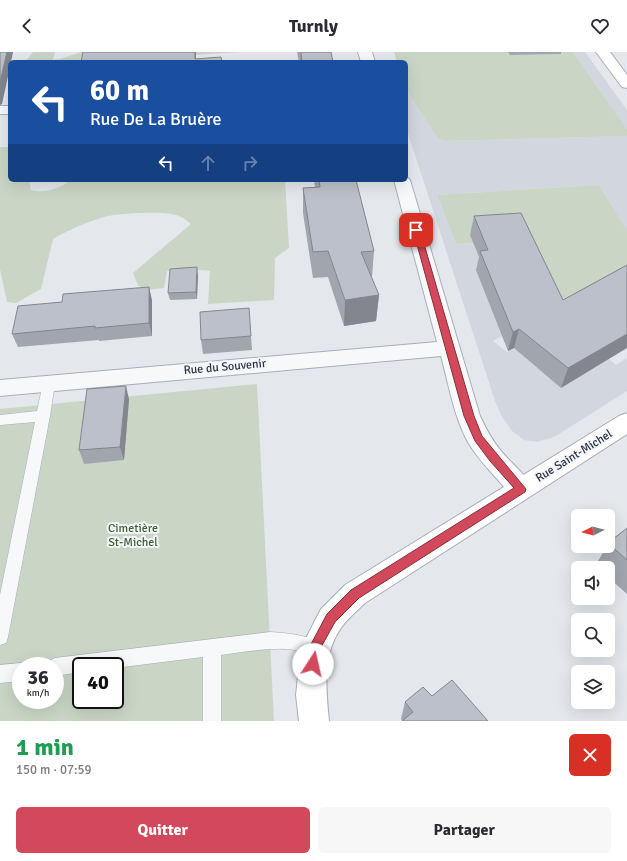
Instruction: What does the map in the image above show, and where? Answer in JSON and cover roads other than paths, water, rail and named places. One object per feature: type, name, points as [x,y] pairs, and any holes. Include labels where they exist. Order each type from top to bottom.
[{"type":"street","points":[[603,52],[627,84]]},
{"type":"street","points":[[403,182],[469,416],[478,438],[493,458],[521,489]]},
{"type":"street","name":"Rue du Souvenir","points":[[0,388],[450,348]]},
{"type":"street","name":"Rue Saint-Michel","points":[[315,648],[331,618],[355,594],[627,422]]},
{"type":"street","points":[[314,721],[310,695],[315,648]]},
{"type":"lane","points":[[0,638],[49,383]]},
{"type":"lane","points":[[0,420],[43,416]]},
{"type":"lane","points":[[64,667],[270,640],[291,642],[315,648]]},
{"type":"lane","points":[[212,647],[212,721]]},
{"type":"lane","points":[[0,674],[12,673]]},
{"type":"park label","name":"Cimetière St-Michel","points":[[133,535]]}]
